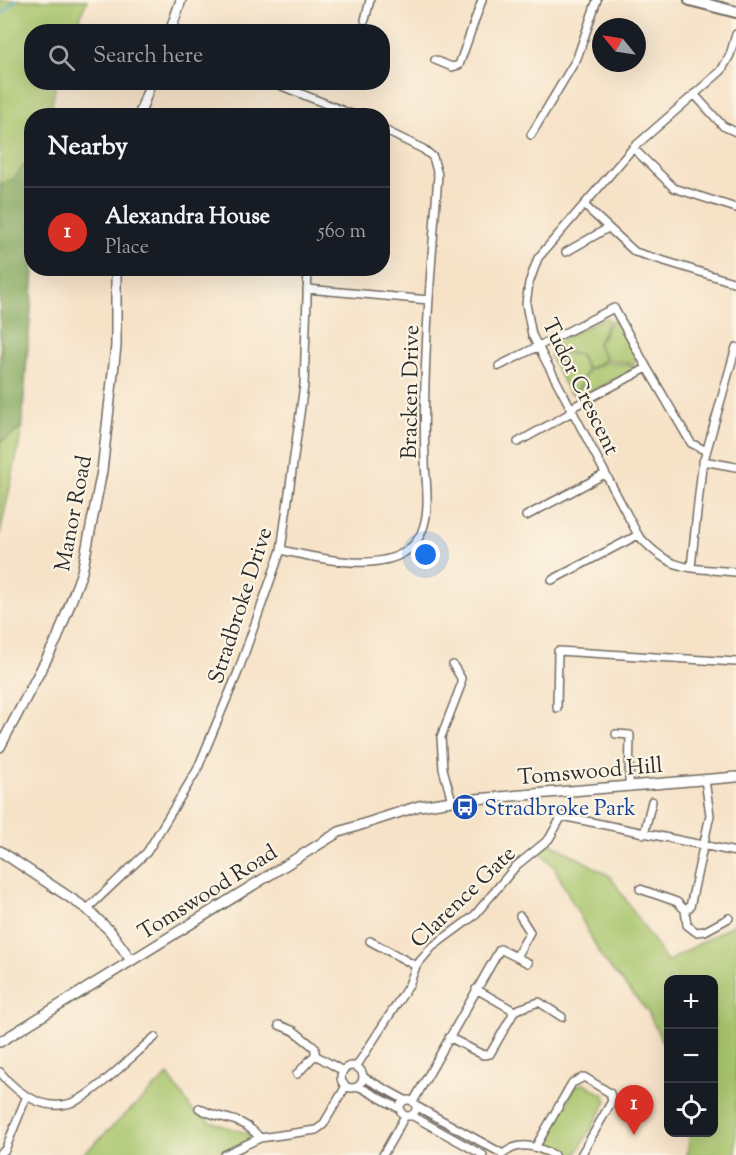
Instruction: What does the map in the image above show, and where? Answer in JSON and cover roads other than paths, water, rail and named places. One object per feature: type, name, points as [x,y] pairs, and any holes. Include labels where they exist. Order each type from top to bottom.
[{"type":"main road","points":[[690,0],[736,12]]},
{"type":"street","points":[[173,24],[181,0]]},
{"type":"street","points":[[365,20],[370,0]]},
{"type":"street","points":[[435,60],[452,67],[459,65],[482,0]]},
{"type":"street","points":[[531,135],[577,58],[597,0]]},
{"type":"street","name":"Tudor Crescent","points":[[736,34],[727,64],[633,148],[538,258],[533,270],[526,304],[532,335],[638,535],[658,556],[680,567],[736,572]]},
{"type":"street","points":[[142,108],[149,90]]},
{"type":"street","points":[[292,90],[336,108]]},
{"type":"street","points":[[694,94],[723,126],[736,132]]},
{"type":"street","name":"Bracken Drive","points":[[280,550],[337,563],[377,560],[402,554],[418,539],[427,518],[423,396],[438,175],[433,157],[390,133]]},
{"type":"street","points":[[633,148],[674,188],[736,208]]},
{"type":"street","points":[[584,205],[635,252],[736,283]]},
{"type":"street","points":[[566,252],[609,228]]},
{"type":"street","name":"Manor Road","points":[[0,747],[57,639],[82,572],[104,460],[116,346],[116,276]]},
{"type":"street","name":"Stradbroke Drive","points":[[87,909],[147,852],[197,771],[238,672],[280,550],[304,385],[308,276]]},
{"type":"street","points":[[308,289],[429,300]]},
{"type":"street","points":[[499,366],[614,308],[691,443],[706,450]]},
{"type":"street","points":[[691,567],[703,461],[736,347]]},
{"type":"street","points":[[518,442],[647,368]]},
{"type":"street","points":[[703,461],[736,467]]},
{"type":"street","points":[[526,516],[605,474]]},
{"type":"street","points":[[552,580],[638,535]]},
{"type":"street","points":[[557,708],[558,651],[736,662]]},
{"type":"street","points":[[450,801],[441,751],[441,736],[461,685],[461,678],[453,665]]},
{"type":"street","points":[[616,734],[630,735],[629,787]]},
{"type":"street","name":"Tomswood Hill","points":[[450,801],[736,777]]},
{"type":"street","points":[[705,780],[710,815],[688,909],[687,925],[696,932],[705,931],[729,918]]},
{"type":"street","name":"Tomswood Road","points":[[0,1042],[339,832],[419,806],[450,801]]},
{"type":"street","points":[[652,801],[644,834],[736,852]]},
{"type":"street","name":"Clarence Gate","points":[[356,1067],[409,985],[416,966],[432,947],[474,916],[516,866],[549,839],[562,816],[644,834]]},
{"type":"street","points":[[0,851],[87,909],[110,931],[131,960]]},
{"type":"street","points":[[640,889],[677,902],[688,909]]},
{"type":"street","points":[[516,957],[530,932],[520,916]]},
{"type":"street","points":[[370,941],[416,966]]},
{"type":"street","points":[[382,1155],[415,1104],[449,1037],[500,949],[528,963]]},
{"type":"street","points":[[476,989],[513,1011]]},
{"type":"street","points":[[449,1037],[483,1055],[490,1054],[513,1011],[538,1002],[562,1017]]},
{"type":"street","points":[[279,1025],[309,1041],[315,1048],[315,1055],[297,1074]]},
{"type":"street","points":[[0,1072],[26,1098],[54,1105],[79,1100],[155,1037]]},
{"type":"street","points":[[315,1055],[343,1071]]},
{"type":"street","points":[[346,1086],[341,1079],[343,1071],[350,1066],[356,1067],[363,1077],[503,1155],[517,1146],[536,1146],[554,1155]]},
{"type":"street","points":[[358,1086],[363,1077]]},
{"type":"street","points":[[536,1146],[572,1083],[584,1077],[610,1093],[612,1101],[581,1155]]},
{"type":"street","points":[[346,1086],[358,1086],[483,1155]]},
{"type":"street","points":[[224,1155],[260,1138],[316,1130],[323,1125],[346,1086]]},
{"type":"street","points":[[0,1153],[5,1150],[26,1098]]},
{"type":"street","points":[[400,1109],[405,1100]]},
{"type":"street","points":[[199,1108],[214,1115],[242,1121],[260,1138]]},
{"type":"waterway","points":[[0,16],[16,0]]},
{"type":"place","name":"Stradbroke Park","points":[[465,807]]},
{"type":"place","name":"Alexandra House","points":[[634,1135]]}]
